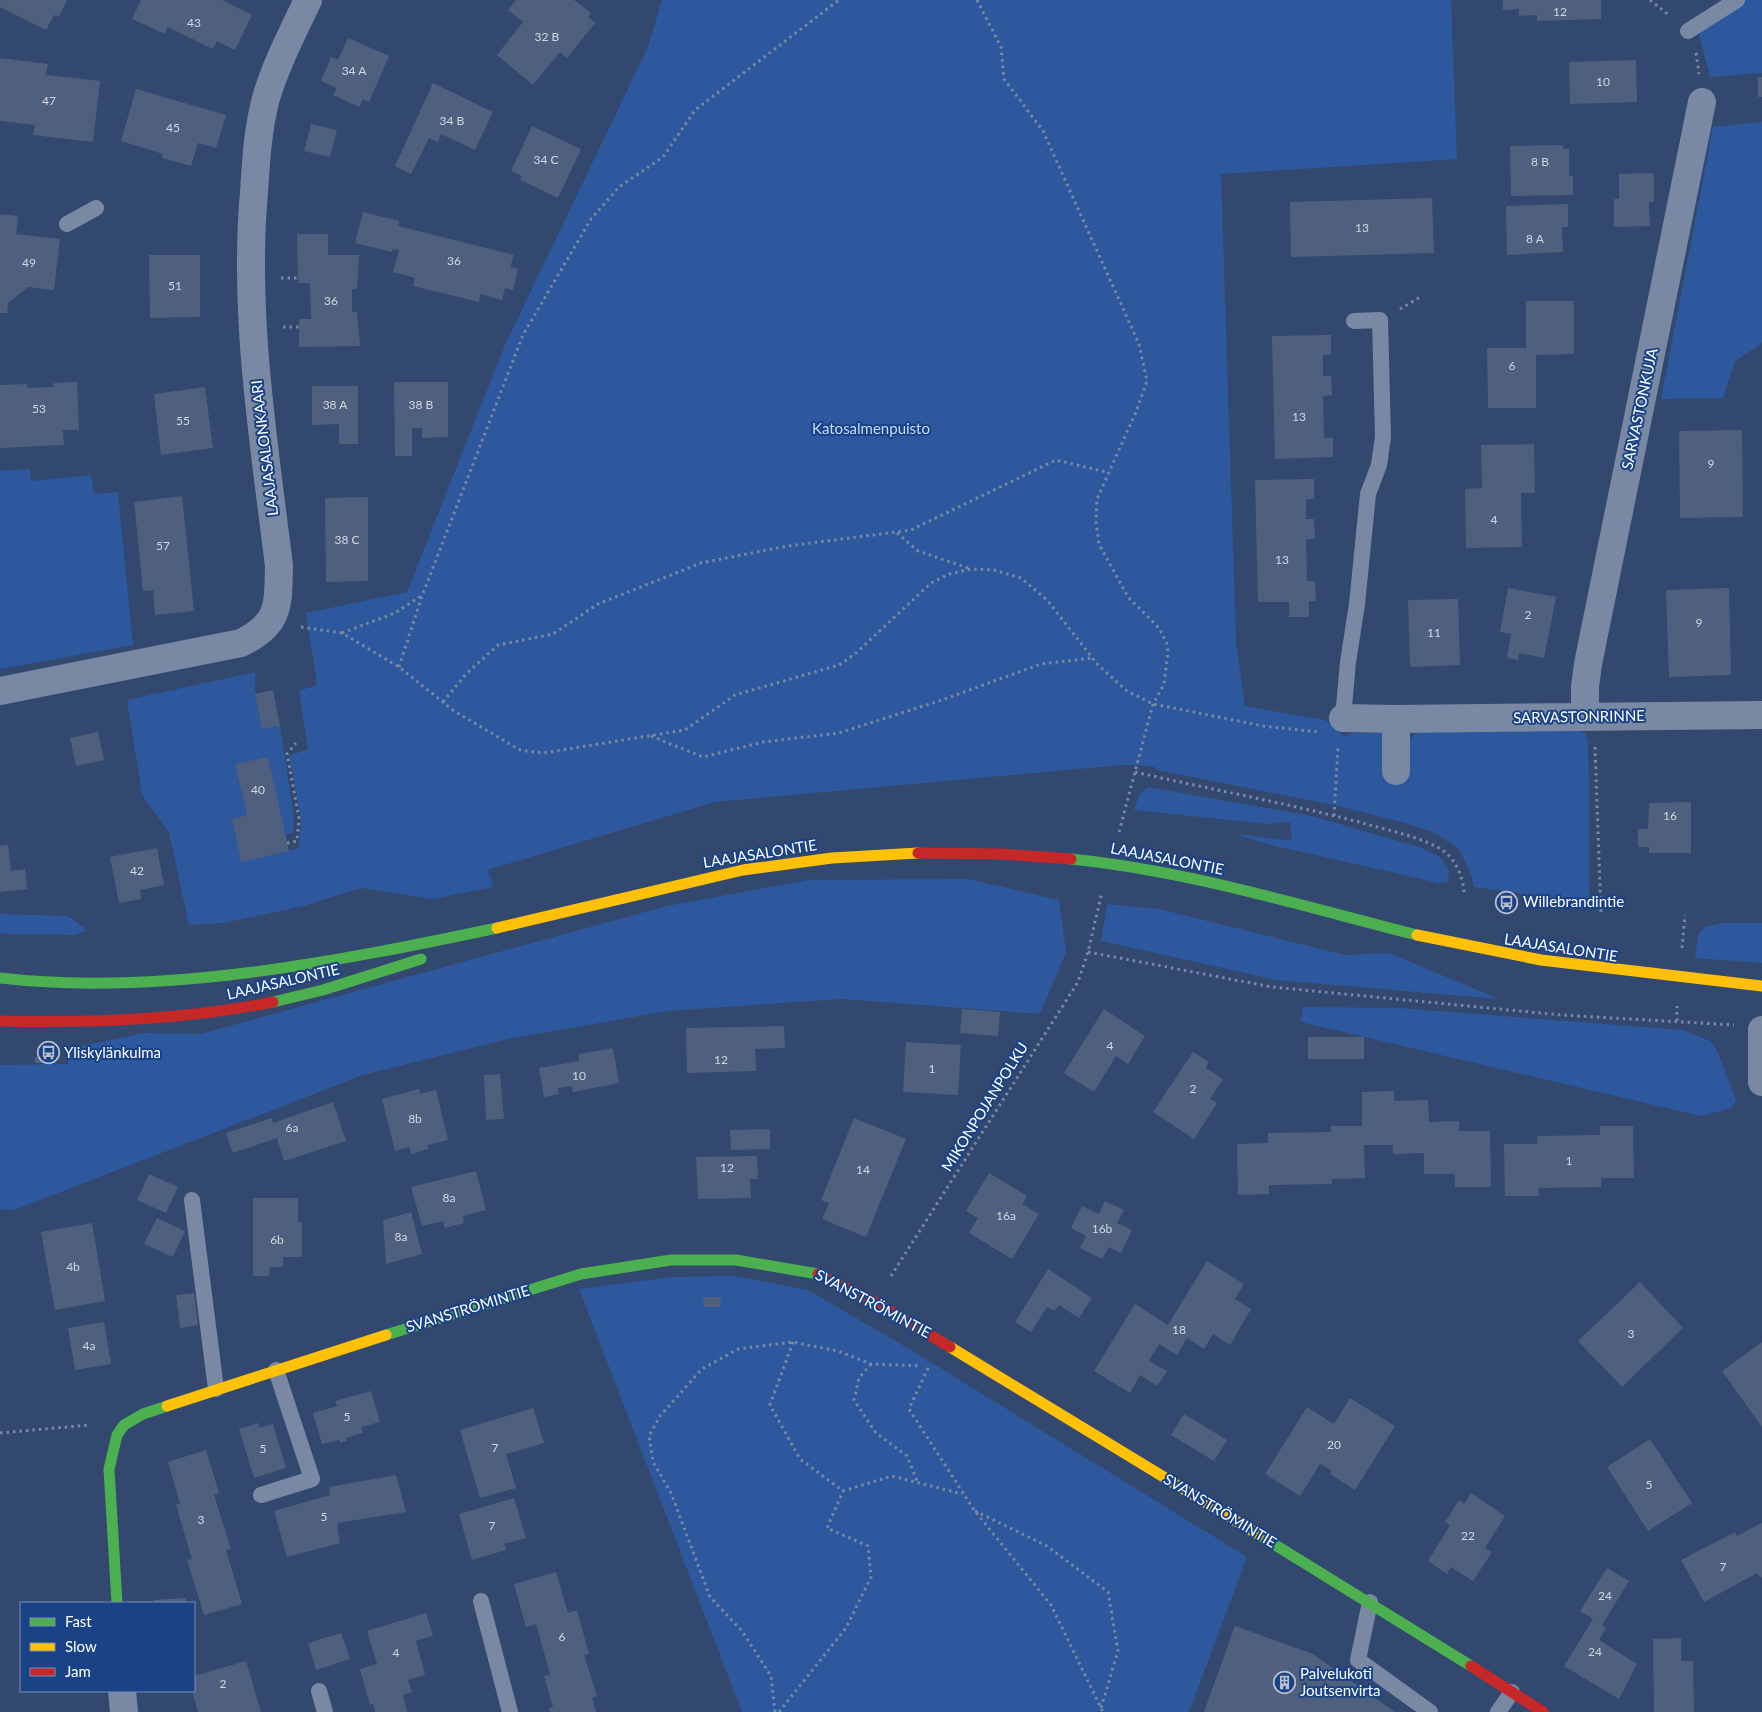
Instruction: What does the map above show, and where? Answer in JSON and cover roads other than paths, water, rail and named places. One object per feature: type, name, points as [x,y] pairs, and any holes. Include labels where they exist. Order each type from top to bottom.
[{"type":"main road","name":"LAAJASALONTIE","points":[[0,978],[84,985],[139,984],[291,966],[377,952],[563,914],[696,880],[785,862],[953,852],[1051,856],[1132,866],[1208,881],[1462,945],[1515,956],[1609,971],[1762,986]]},
{"type":"main road","name":"LAAJASALONTIE","points":[[450,950],[563,914]]},
{"type":"main road","name":"LAAJASALONTIE","points":[[0,1021],[97,1022],[224,1011],[319,991],[432,956]]},
{"type":"main road","name":"SVANSTRÖMINTIE","points":[[117,1602],[109,1469],[117,1435],[124,1425],[143,1414],[216,1388],[582,1274],[671,1260],[736,1260],[814,1272],[875,1302],[1370,1602],[1543,1712]]},
{"type":"street","name":"LAAJASALONKAARI","points":[[0,691],[240,643],[260,634],[271,622],[278,594],[279,566],[254,345],[250,292],[251,220],[258,142],[266,99],[275,71],[308,0]]},
{"type":"street","name":"SARVASTONKUJA","points":[[1584,717],[1584,687],[1588,664],[1702,102]]},
{"type":"street","name":"SARVASTONRINNE","points":[[1341,726],[1396,719],[1762,715]]},
{"type":"street","points":[[1396,719],[1396,771]]},
{"type":"street","points":[[1751,1027],[1762,1082]]},
{"type":"street","points":[[122,1692],[124,1712]]},
{"type":"lane","points":[[1688,31],[1737,0]]},
{"type":"lane","points":[[67,224],[96,208]]},
{"type":"lane","points":[[1341,726],[1357,604],[1368,494],[1379,465],[1383,437],[1380,320],[1354,321]]},
{"type":"lane","points":[[192,1200],[216,1388]]},
{"type":"lane","points":[[261,1495],[312,1479],[276,1370]]},
{"type":"lane","points":[[481,1600],[510,1712]]},
{"type":"lane","points":[[1370,1602],[1358,1660],[1430,1712]]},
{"type":"lane","points":[[319,1691],[325,1712]]},
{"type":"lane","points":[[1498,1712],[1512,1692]]},
{"type":"place","name":"Willebrandintie","points":[[1507,902]]},
{"type":"place","name":"Yliskylänkulma","points":[[48,1053]]},
{"type":"place","name":"Palvelukoti Joutsenvirta","points":[[1284,1683]]},
{"type":"park label","name":"Katosalmenpuisto","points":[[871,429]]}]
